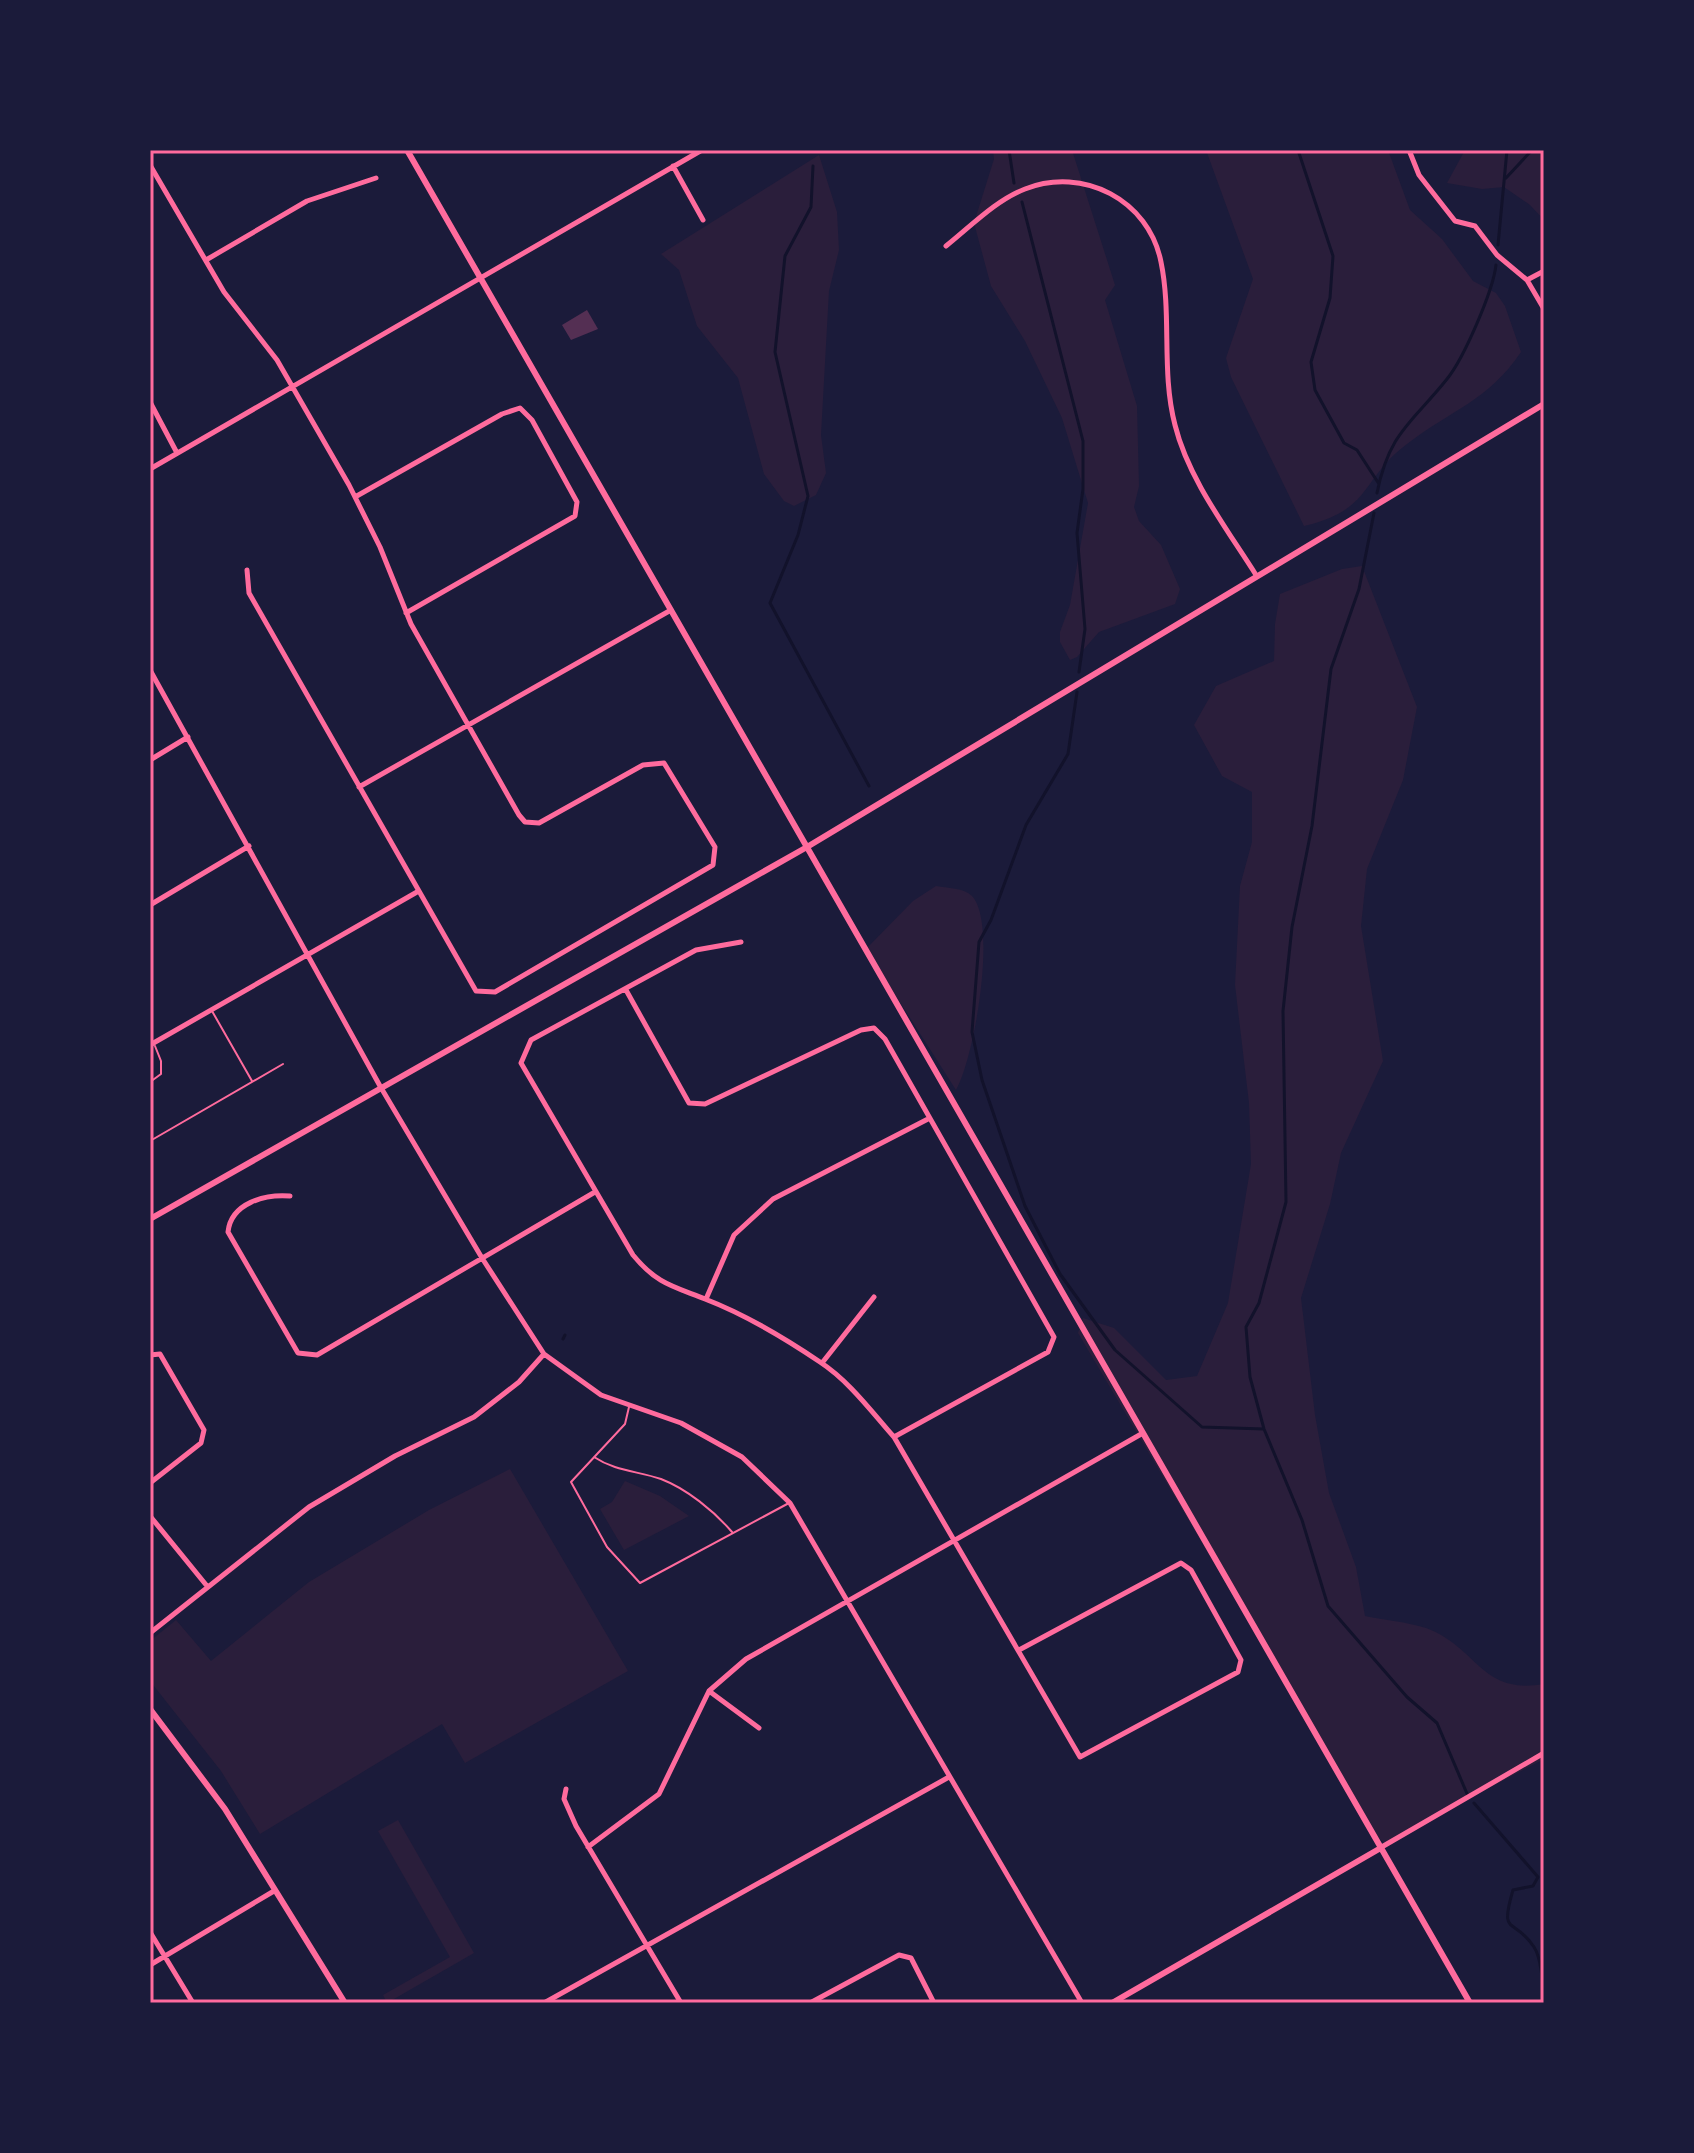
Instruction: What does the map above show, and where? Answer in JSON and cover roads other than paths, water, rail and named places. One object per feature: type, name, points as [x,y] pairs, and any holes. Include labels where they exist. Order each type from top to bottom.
[{"type":"street","points":[[407,150],[1470,2003]]},
{"type":"street","points":[[449,150],[458,153],[466,150]]},
{"type":"street","points":[[150,469],[702,150]]},
{"type":"street","points":[[1409,150],[1419,175],[1455,221],[1475,226],[1497,255],[1527,280],[1544,309]]},
{"type":"street","points":[[150,165],[224,292],[268,346],[293,387],[355,497],[380,547],[406,613],[519,815],[531,824],[545,820],[643,765],[664,763],[715,847],[715,861],[710,868],[495,992],[476,991],[249,593],[247,570]]},
{"type":"street","points":[[673,166],[703,220]]},
{"type":"street","points":[[206,260],[307,201],[376,178]]},
{"type":"street","points":[[946,246],[1005,200],[1025,189],[1049,183],[1090,185],[1115,195],[1135,210],[1154,239],[1161,262],[1170,403],[1179,440],[1191,468],[1256,575]]},
{"type":"street","points":[[1527,280],[1544,271]]},
{"type":"street","points":[[150,402],[177,453]]},
{"type":"street","points":[[150,1219],[380,1086],[807,847],[1544,404]]},
{"type":"street","points":[[355,497],[502,414],[520,408],[532,420],[577,502],[575,516],[406,613]]},
{"type":"street","points":[[359,787],[671,610]]},
{"type":"street","points":[[150,670],[380,1086],[482,1258],[544,1354],[601,1395],[681,1423],[742,1457],[790,1503],[1082,2003]]},
{"type":"street","points":[[150,760],[188,737]]},
{"type":"street","points":[[150,905],[249,846]]},
{"type":"street","points":[[152,1044],[417,892]]},
{"type":"street","points":[[741,942],[696,950],[531,1040],[521,1063],[633,1255],[649,1275],[676,1291],[706,1299],[822,1363],[859,1397],[894,1437],[1080,1757],[1238,1672],[1241,1660],[1191,1570],[1181,1563],[1019,1650]]},
{"type":"street","points":[[626,990],[689,1103],[705,1104],[861,1030],[874,1028],[885,1039],[1054,1337],[1048,1352],[894,1437]]},
{"type":"street","points":[[706,1299],[734,1235],[773,1199],[928,1119]]},
{"type":"street","points":[[290,1196],[273,1195],[243,1207],[229,1221],[228,1232],[298,1353],[317,1355],[595,1192]]},
{"type":"street","points":[[822,1363],[874,1297]]},
{"type":"street","points":[[150,1355],[160,1354],[204,1430],[201,1443],[150,1483]]},
{"type":"street","points":[[150,1633],[309,1507],[395,1456],[474,1417],[519,1382],[544,1354]]},
{"type":"street","points":[[588,1847],[659,1794],[709,1691],[746,1659],[1143,1433]]},
{"type":"street","points":[[150,1516],[207,1586]]},
{"type":"street","points":[[709,1691],[759,1728]]},
{"type":"street","points":[[150,1709],[211,1788],[345,2003]]},
{"type":"street","points":[[1112,2003],[1544,1753]]},
{"type":"street","points":[[544,2003],[949,1777]]},
{"type":"street","points":[[566,1789],[564,1799],[588,1847],[681,2003]]},
{"type":"street","points":[[150,1965],[274,1891]]},
{"type":"street","points":[[150,1932],[193,2003]]},
{"type":"street","points":[[810,2003],[899,1955],[911,1958],[934,2003]]},
{"type":"lane","points":[[211,1010],[252,1081]]},
{"type":"lane","points":[[150,1082],[161,1074],[162,1069],[152,1044]]},
{"type":"lane","points":[[150,1133],[152,1140],[283,1064]]},
{"type":"lane","points":[[630,1406],[625,1424],[571,1482],[607,1547],[640,1583],[790,1503]]},
{"type":"lane","points":[[594,1457],[609,1467],[663,1480],[715,1512],[733,1533]]},
{"type":"waterway","points":[[1009,150],[1014,183]]},
{"type":"waterway","points":[[1298,150],[1333,256],[1330,298],[1311,362],[1315,390],[1344,443],[1357,450],[1379,484]]},
{"type":"waterway","points":[[1498,245],[1507,150]]},
{"type":"waterway","points":[[1506,178],[1532,150]]},
{"type":"waterway","points":[[813,166],[811,207],[785,256],[775,352],[808,496],[798,535],[770,603],[869,786]]},
{"type":"waterway","points":[[1022,202],[1083,441],[1083,489],[1077,533],[1085,629],[1079,672]]},
{"type":"waterway","points":[[1377,493],[1395,442],[1447,379],[1469,341],[1484,307],[1496,265]]},
{"type":"waterway","points":[[1374,513],[1359,589],[1331,669],[1312,826],[1292,927],[1283,1011],[1286,1202],[1259,1303],[1246,1327],[1250,1377],[1264,1429],[1302,1520],[1328,1606],[1407,1697],[1437,1723],[1468,1796]]},
{"type":"waterway","points":[[1077,692],[1068,754],[1026,825],[991,920],[979,942],[972,1032],[982,1080],[1025,1206],[1060,1274],[1115,1350],[1202,1427],[1264,1429]]},
{"type":"waterway","points":[[563,1339],[565,1335]]},
{"type":"waterway","points":[[1474,1803],[1538,1877],[1533,1886],[1513,1890],[1508,1921],[1537,1952],[1544,2003]]}]
